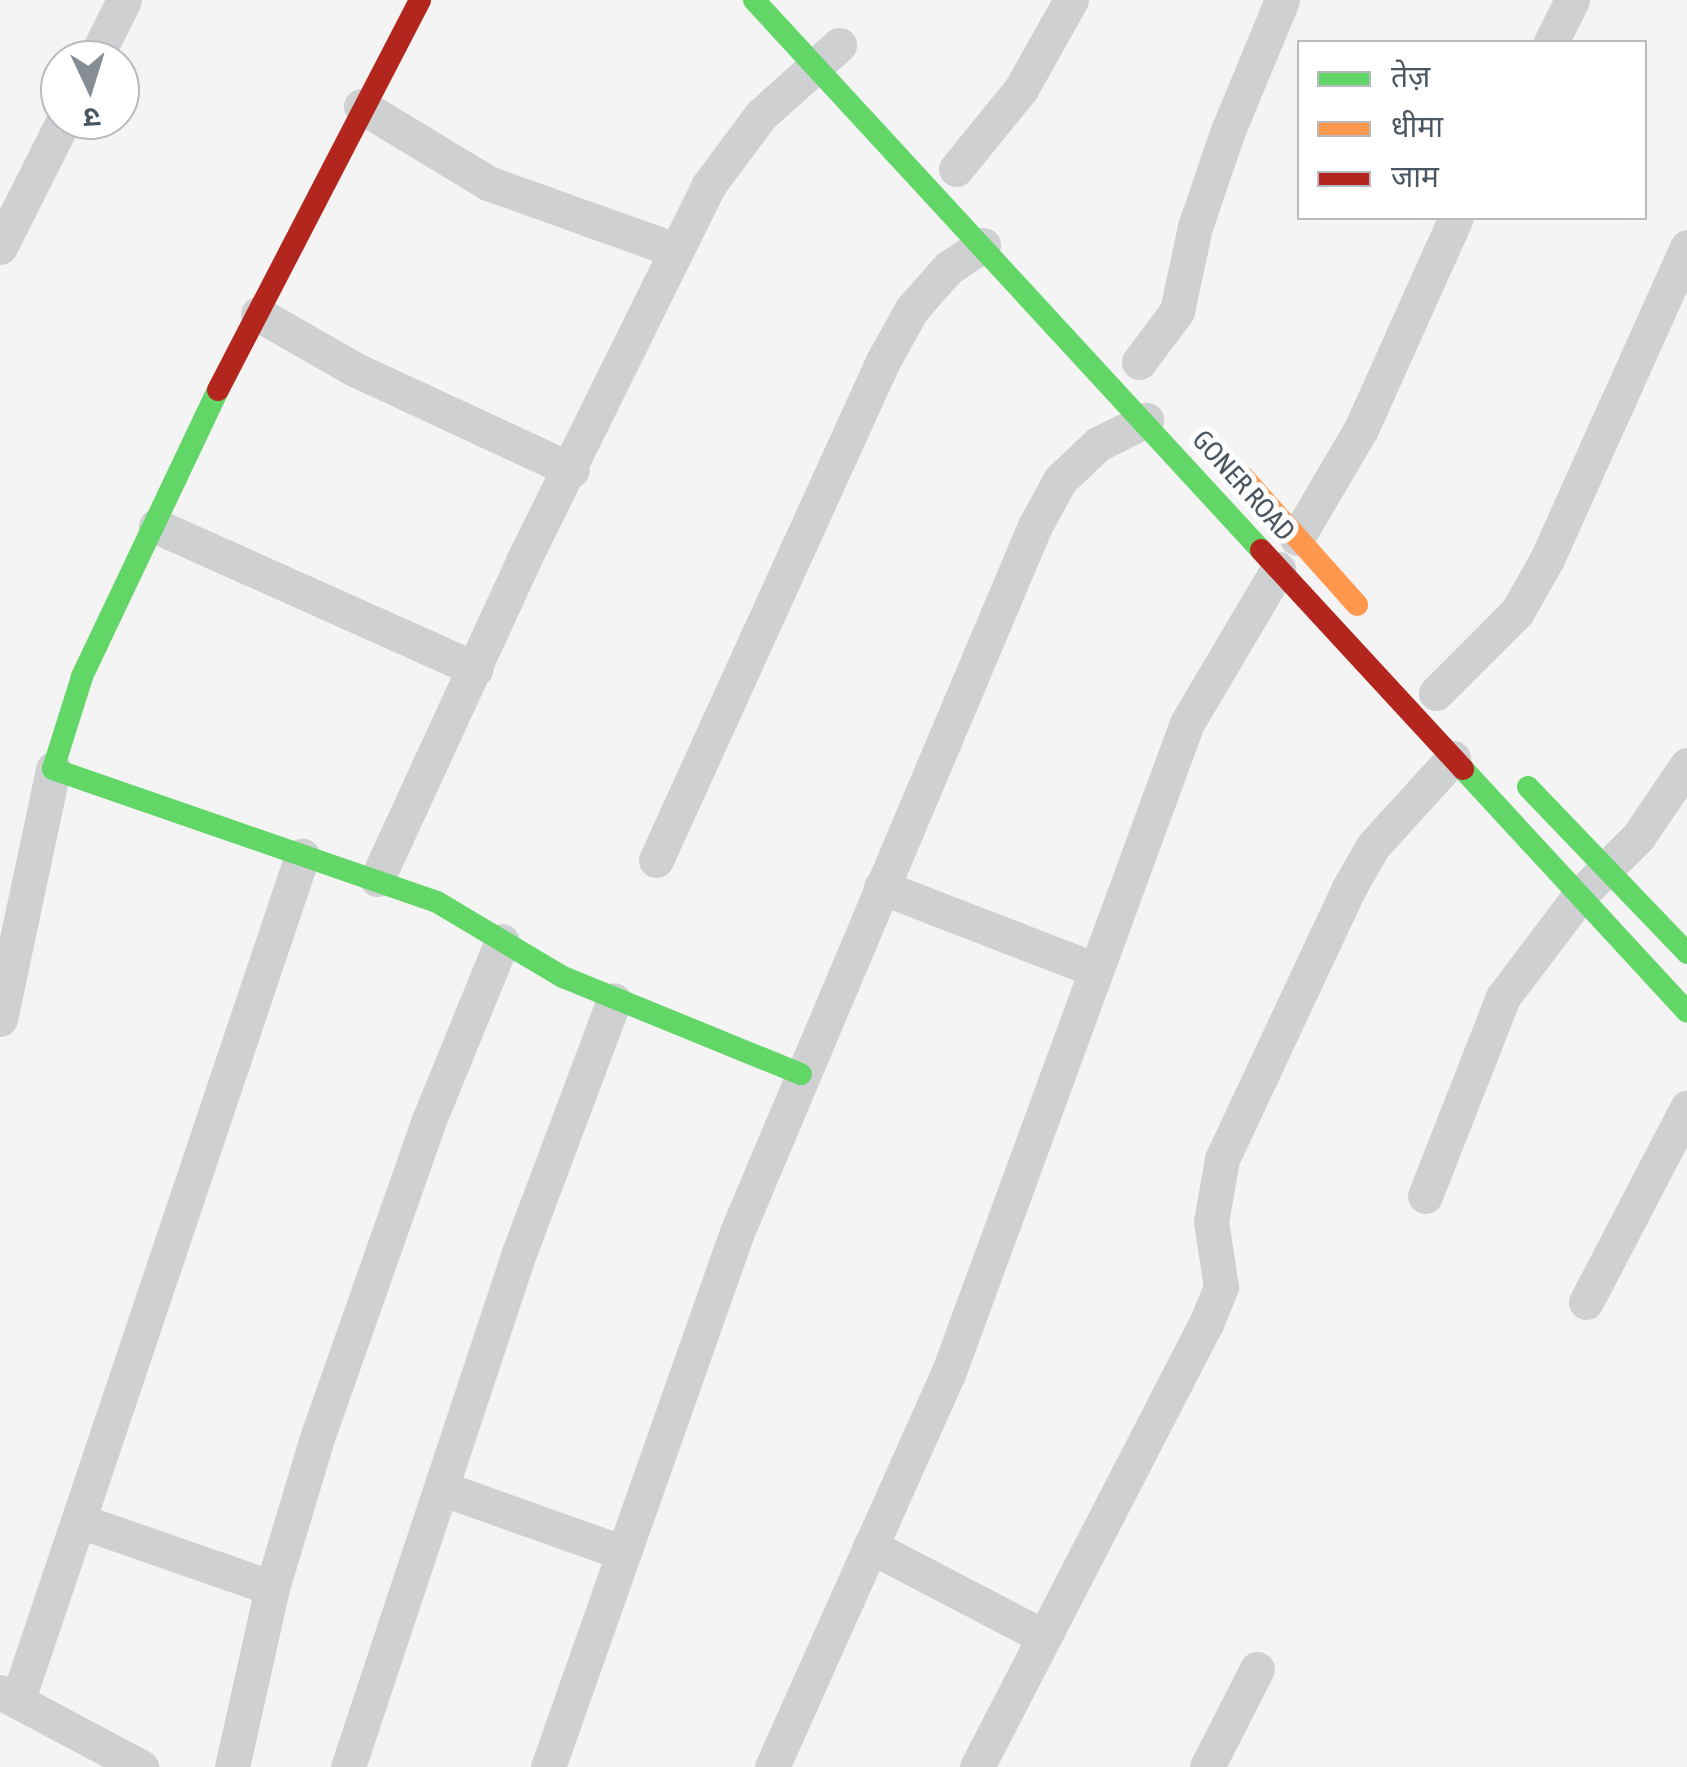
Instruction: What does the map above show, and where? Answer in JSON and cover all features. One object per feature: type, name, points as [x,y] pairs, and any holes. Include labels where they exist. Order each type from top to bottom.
[{"type":"street","points":[[104,40],[124,0]]},
{"type":"street","points":[[0,1019],[52,768],[82,677],[361,106],[420,0]]},
{"type":"street","name":"GONER ROAD","points":[[754,0],[831,47],[983,245],[1687,1012]]},
{"type":"street","points":[[956,169],[1021,89],[1071,0]]},
{"type":"street","points":[[1139,362],[1177,311],[1220,152],[1282,0]]},
{"type":"street","points":[[1552,40],[1572,0]]},
{"type":"street","points":[[376,880],[708,186],[761,115],[831,47]]},
{"type":"street","points":[[361,106],[488,183],[675,250]]},
{"type":"street","points":[[0,247],[54,140]]},
{"type":"street","points":[[772,1767],[948,1374],[1093,969],[1187,723],[1361,429],[1455,220]]},
{"type":"street","points":[[656,860],[883,361],[912,309],[948,268],[983,245]]},
{"type":"street","points":[[1437,693],[1490,644],[1525,599],[1687,247]]},
{"type":"street","points":[[258,314],[354,369],[572,470]]},
{"type":"street","points":[[548,1767],[692,1353],[801,1074],[1060,480],[1098,444],[1146,420]]},
{"type":"street","name":"GONER ROAD","points":[[1231,464],[1373,622]]},
{"type":"street","points":[[156,526],[476,669]]},
{"type":"street","points":[[977,1767],[1221,1287],[1212,1192],[1230,1141],[1372,846],[1453,758]]},
{"type":"street","points":[[1425,1196],[1504,997],[1582,894],[1608,870],[1687,765]]},
{"type":"street","points":[[52,768],[438,902],[614,1000],[801,1074]]},
{"type":"street","points":[[1516,775],[1687,953]]},
{"type":"street","points":[[141,1767],[9,1696],[80,1520],[302,856]]},
{"type":"street","points":[[880,887],[1093,969]]},
{"type":"street","points":[[232,1767],[272,1588],[429,1120],[502,941]]},
{"type":"street","points":[[348,1767],[519,1253],[614,1000]]},
{"type":"street","points":[[1586,1302],[1687,1108]]},
{"type":"street","points":[[442,1488],[624,1553]]},
{"type":"street","points":[[80,1520],[272,1588]]},
{"type":"street","points":[[870,1546],[1044,1636]]},
{"type":"street","points":[[1206,1767],[1258,1669]]},
{"type":"traffic: fast","points":[[754,0],[1261,550]]},
{"type":"traffic: fast","points":[[218,390],[82,677],[53,769],[437,902],[563,977],[801,1074]]},
{"type":"traffic: fast","points":[[1463,769],[1687,1012]]},
{"type":"traffic: fast","points":[[1528,787],[1687,953]]},
{"type":"traffic: slow","points":[[1244,478],[1357,605]]},
{"type":"traffic: jam","points":[[218,390],[420,0]]},
{"type":"traffic: jam","points":[[1261,550],[1463,769]]}]
